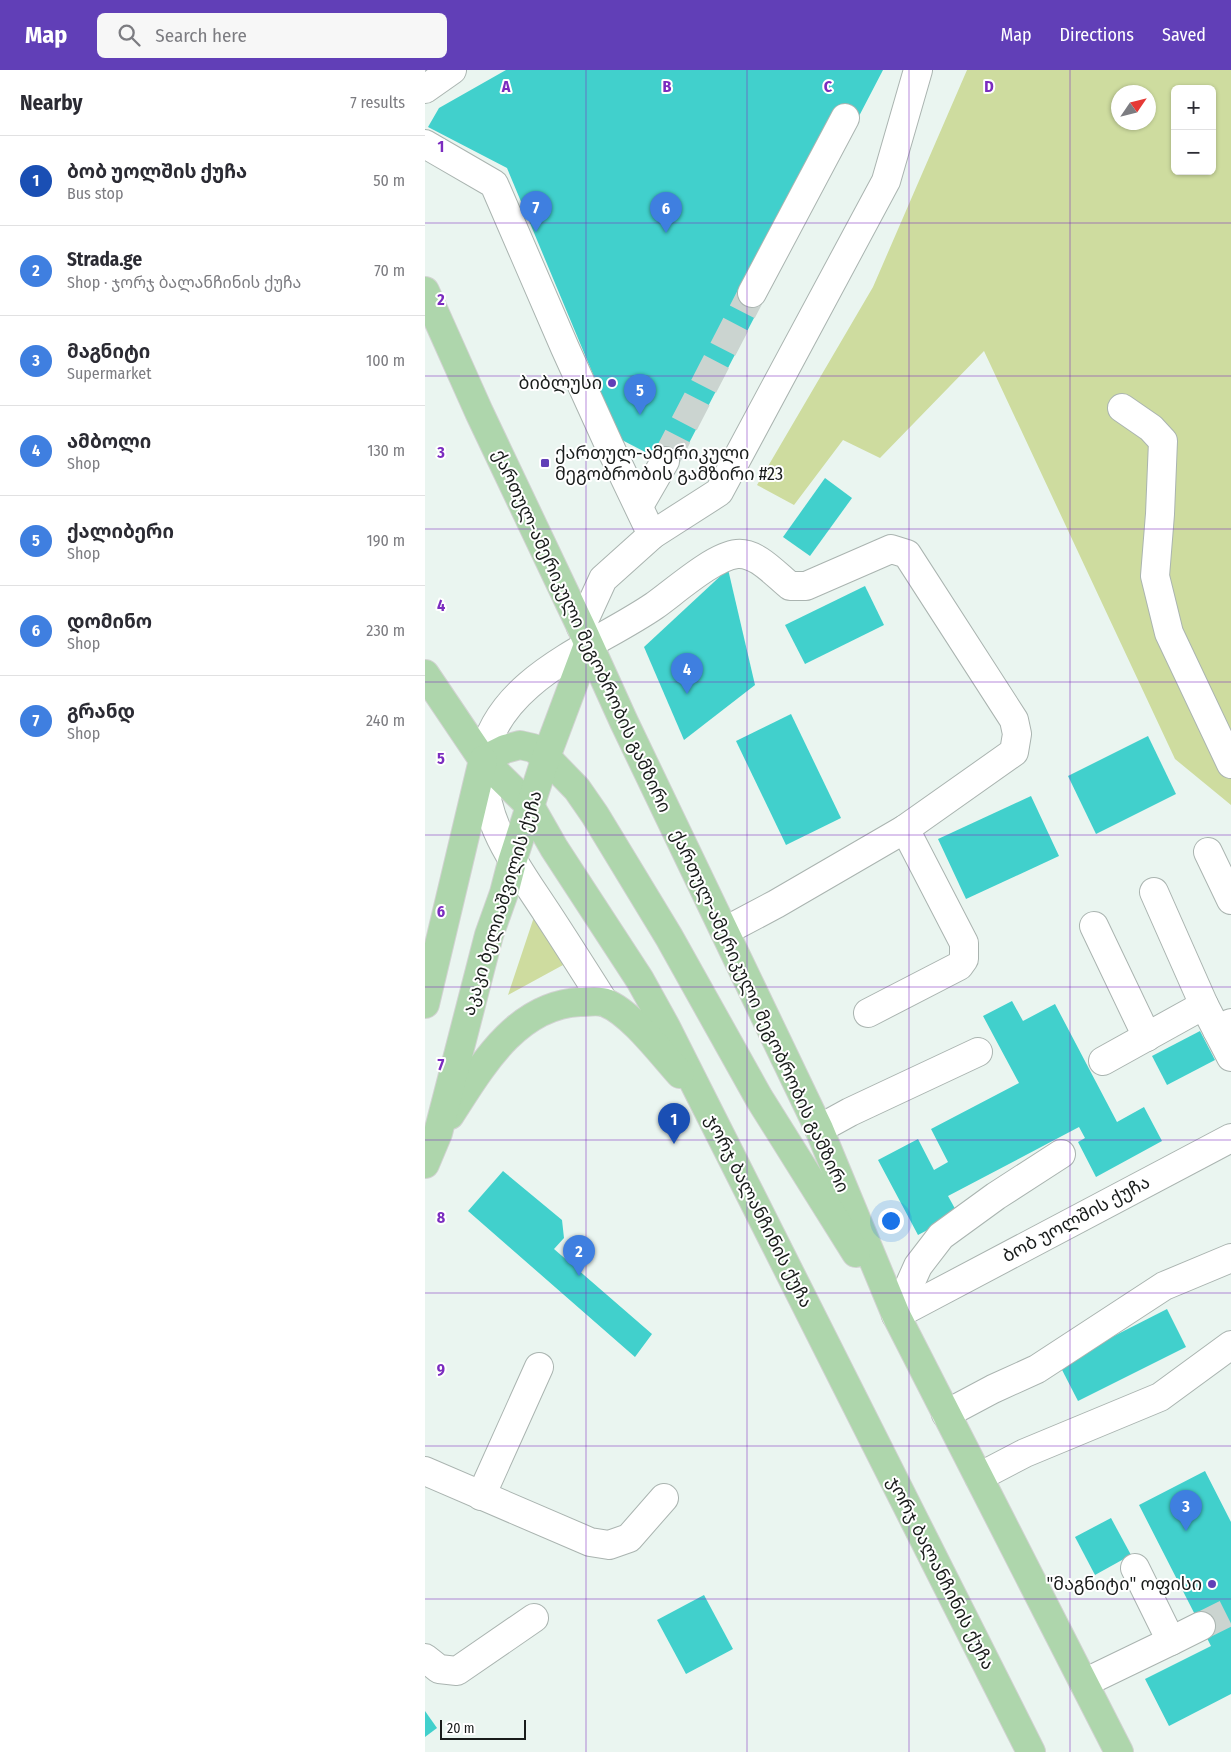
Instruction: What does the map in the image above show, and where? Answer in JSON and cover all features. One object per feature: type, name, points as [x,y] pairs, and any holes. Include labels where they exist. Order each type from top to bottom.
[{"type":"main road","name":"ქართულ-ამერიკული მეგობრობის გამზირი","points":[[427,306],[819,1129],[896,1316],[1119,1752]]},
{"type":"main road","name":"აკაკი ბელიაშვილის ქუჩა","points":[[425,1164],[438,1133],[489,935],[585,636]]},
{"type":"main road","name":"ჯორჯ ბალანჩინის ქუჩა","points":[[425,674],[483,760],[530,806],[554,848],[640,980],[667,1027],[1031,1752]]},
{"type":"main road","points":[[425,1004],[483,760],[505,749],[520,745],[533,748],[546,757],[577,789],[595,815],[669,937],[759,1098],[896,1316]]},
{"type":"main road","points":[[438,1133],[486,1060],[499,1044],[540,1012],[565,1003],[604,1002],[623,1012],[701,1097]]},
{"type":"street","points":[[425,89],[452,70]]},
{"type":"street","points":[[585,636],[603,579],[652,535],[719,492],[885,182],[917,70]]},
{"type":"street","points":[[752,293],[845,118]]},
{"type":"street","points":[[425,144],[494,184],[609,446],[652,535]]},
{"type":"street","points":[[1122,408],[1151,428],[1163,441],[1155,576],[1169,633],[1231,764]]},
{"type":"street","points":[[639,506],[665,461]]},
{"type":"street","points":[[604,1002],[512,862],[489,812],[484,789],[483,760],[493,728],[513,701],[585,636],[653,607],[715,562],[737,554],[753,557],[790,586],[806,586],[891,549],[907,554],[1014,720],[1017,734],[1014,752],[905,828],[776,904],[725,931]]},
{"type":"street","points":[[867,1013],[959,966],[964,959],[964,943],[905,828]]},
{"type":"street","points":[[1208,852],[1231,900]]},
{"type":"street","points":[[1154,892],[1204,1005],[1224,1026],[1231,1057]]},
{"type":"street","points":[[1094,926],[1147,1037]]},
{"type":"street","points":[[1103,1061],[1204,1005]]},
{"type":"street","points":[[819,1129],[850,1112],[978,1052]]},
{"type":"street","name":"ბობ უოლშის ქუჩა","points":[[896,1316],[1231,1138]]},
{"type":"street","points":[[896,1316],[918,1266],[941,1236],[996,1196],[1061,1154]]},
{"type":"street","points":[[946,1414],[993,1389],[1037,1369],[1163,1286],[1231,1258]]},
{"type":"street","points":[[979,1477],[1025,1452],[1160,1397],[1231,1345]]},
{"type":"street","points":[[481,1496],[539,1367]]},
{"type":"street","points":[[425,1471],[590,1542],[609,1545],[629,1538],[664,1498]]},
{"type":"street","points":[[1135,1568],[1171,1641]]},
{"type":"street","points":[[425,1658],[439,1669],[457,1671],[534,1618]]},
{"type":"street","points":[[1084,1683],[1201,1626]]},
{"type":"green space","points":[[967,70],[1231,70],[1231,805],[1175,759],[984,351],[880,458],[843,440],[794,505],[757,485],[873,287]]},
{"type":"green space","points":[[545,884],[588,964],[563,965],[508,995]]},
{"type":"building","points":[[506,70],[883,70],[676,468],[620,439],[507,168],[428,127],[439,108]]},
{"type":"building","points":[[825,478],[852,498],[810,556],[783,537]]},
{"type":"building","points":[[728,569],[755,685],[684,740],[644,647]]},
{"type":"building","points":[[865,586],[884,625],[805,664],[785,625]]},
{"type":"building","points":[[791,714],[841,818],[786,845],[736,741]]},
{"type":"building","points":[[1148,736],[1176,794],[1096,834],[1068,776]]},
{"type":"building","points":[[1031,796],[1059,856],[966,899],[938,839]]},
{"type":"building","points":[[1012,1001],[1023,1021],[1055,1004],[1117,1122],[1144,1107],[1162,1141],[1096,1177],[1078,1142],[1085,1138],[1079,1127],[948,1196],[958,1214],[918,1235],[878,1160],[918,1139],[934,1170],[948,1162],[931,1129],[1019,1083],[983,1016]]},
{"type":"building","points":[[1200,1031],[1215,1060],[1167,1085],[1152,1056]]},
{"type":"building","points":[[503,1171],[562,1220],[564,1238],[554,1249],[652,1334],[635,1357],[468,1211]]},
{"type":"building","points":[[1167,1309],[1186,1347],[1078,1401],[1059,1364]]},
{"type":"building","points":[[1205,1471],[1231,1522],[1231,1694],[1169,1726],[1145,1679],[1211,1646],[1139,1505]]},
{"type":"building","points":[[1111,1518],[1131,1555],[1095,1575],[1075,1537]]},
{"type":"building","points":[[704,1595],[733,1649],[686,1674],[657,1620]]},
{"type":"building","points":[[425,1711],[437,1728],[425,1737]]},
{"type":"tunnel","points":[[665,461],[752,293]]},
{"type":"tunnel","points":[[1201,1626],[1231,1611]]},
{"type":"place","name":"გრანდ","points":[[536,232]]},
{"type":"place","name":"დომინო","points":[[666,233]]},
{"type":"place","name":"ბიბლუსი","points":[[612,383]]},
{"type":"place","name":"ქალიბერი","points":[[640,415]]},
{"type":"place","name":"ქართულ-ამერიკული მეგობრობის გამზირი #23","points":[[545,463]]},
{"type":"place","name":"ამბოლი","points":[[687,694]]},
{"type":"place","name":"ბობ უოლშის ქუჩა","points":[[674,1144]]},
{"type":"place","name":"Strada.ge","points":[[579,1276]]},
{"type":"place","name":"მაგნიტი","points":[[1186,1531]]},
{"type":"place","name":"\"მაგნიტი\" ოფისი","points":[[1212,1584]]}]
